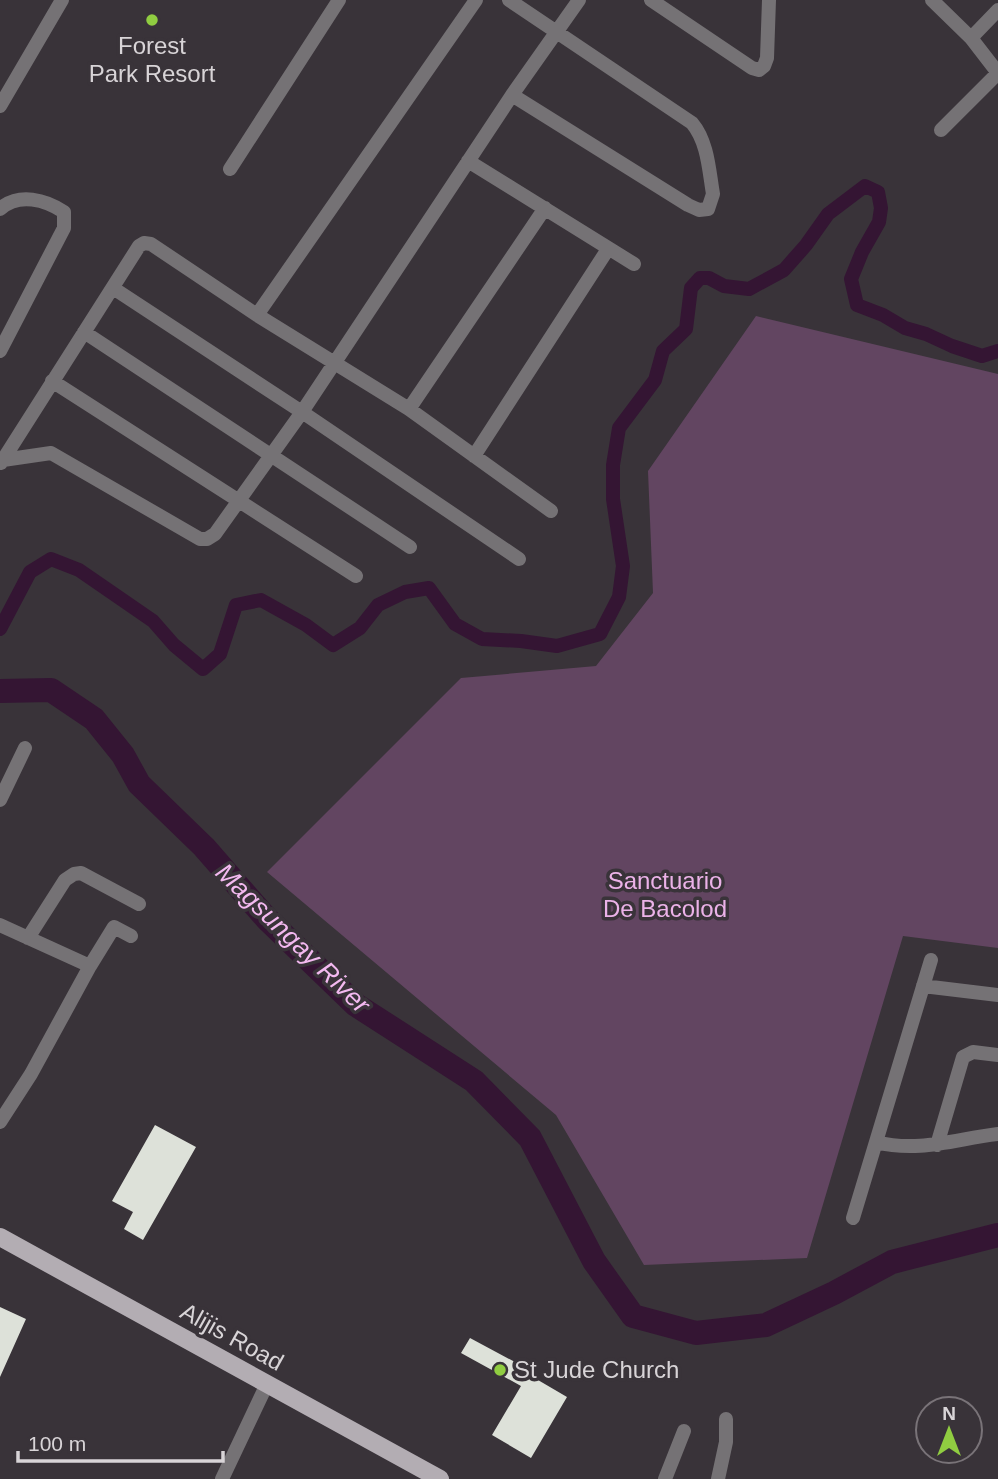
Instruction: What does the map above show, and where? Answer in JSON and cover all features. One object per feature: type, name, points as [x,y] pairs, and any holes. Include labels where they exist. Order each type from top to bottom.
[{"type":"main road","name":"Alijis Road","points":[[0,1237],[440,1479]]},
{"type":"street","points":[[0,106],[62,0]]},
{"type":"street","points":[[230,169],[339,0]]},
{"type":"street","points":[[257,315],[476,0]]},
{"type":"street","points":[[509,0],[692,123],[703,144],[713,194],[708,209],[699,210],[688,205],[512,95]]},
{"type":"street","points":[[1,462],[44,452],[51,453],[200,539],[207,539],[215,534],[271,457],[512,95],[579,0]]},
{"type":"street","points":[[651,0],[752,68],[759,70],[765,66],[767,58],[769,0]]},
{"type":"street","points":[[932,0],[971,38],[998,73],[941,130]]},
{"type":"street","points":[[971,38],[998,10]]},
{"type":"street","points":[[468,161],[634,264]]},
{"type":"street","points":[[0,209],[18,200],[39,200],[64,212],[65,220],[64,228],[0,351]]},
{"type":"street","points":[[409,409],[545,208]]},
{"type":"street","points":[[1,462],[139,246],[144,243],[151,244],[257,315],[409,409],[551,511]]},
{"type":"street","points":[[474,456],[608,249]]},
{"type":"street","points":[[113,288],[302,411],[519,559]]},
{"type":"street","points":[[84,332],[410,547]]},
{"type":"street","points":[[52,381],[356,576]]},
{"type":"street","points":[[0,800],[25,748]]},
{"type":"street","points":[[28,938],[65,880],[74,874],[81,873],[139,904]]},
{"type":"street","points":[[0,925],[90,966]]},
{"type":"street","points":[[0,1122],[31,1074],[114,927],[131,936]]},
{"type":"street","points":[[853,1218],[931,960]]},
{"type":"street","points":[[923,986],[998,995]]},
{"type":"street","points":[[937,1144],[962,1058],[973,1052],[998,1055]]},
{"type":"street","points":[[876,1142],[894,1147],[916,1148],[998,1134]]},
{"type":"street","points":[[222,1479],[267,1384]]},
{"type":"street","points":[[718,1479],[726,1442],[726,1419]]},
{"type":"street","points":[[665,1479],[684,1431]]},
{"type":"green space","name":"Sanctuario De Bacolod","points":[[756,316],[998,374],[998,948],[903,936],[807,1258],[644,1265],[556,1115],[267,872],[461,678],[596,666],[653,593],[648,471]]},
{"type":"building","points":[[155,1125],[196,1147],[143,1240],[124,1229],[133,1212],[112,1201]]},
{"type":"building","points":[[0,1307],[26,1319],[0,1377]]},
{"type":"building","points":[[470,1338],[528,1369],[526,1373],[567,1397],[531,1458],[492,1435],[521,1386],[461,1353]]},
{"type":"waterway","points":[[0,629],[30,572],[51,559],[79,570],[153,621],[174,645],[203,669],[220,654],[236,605],[261,600],[306,625],[333,645],[360,628],[378,605],[405,592],[429,588],[455,624],[482,639],[557,646],[600,634],[619,597],[623,566],[613,499],[613,465],[619,428],[655,380],[663,351],[686,329],[691,288],[700,278],[709,278],[724,286],[749,289],[784,270],[828,214],[865,186],[878,192],[881,208],[879,222],[851,279],[857,305],[883,315],[905,328],[982,356],[998,351]]},
{"type":"waterway","name":"Magsungay River","points":[[0,691],[51,690],[94,719],[123,755],[139,784],[204,847],[267,919],[356,1005],[474,1081],[530,1138],[594,1261],[633,1316],[696,1333],[766,1325],[892,1262],[998,1235]]},
{"type":"place","name":"Forest Park Resort","points":[[152,20]]},
{"type":"place","name":"St Jude Church","points":[[500,1370]]}]
